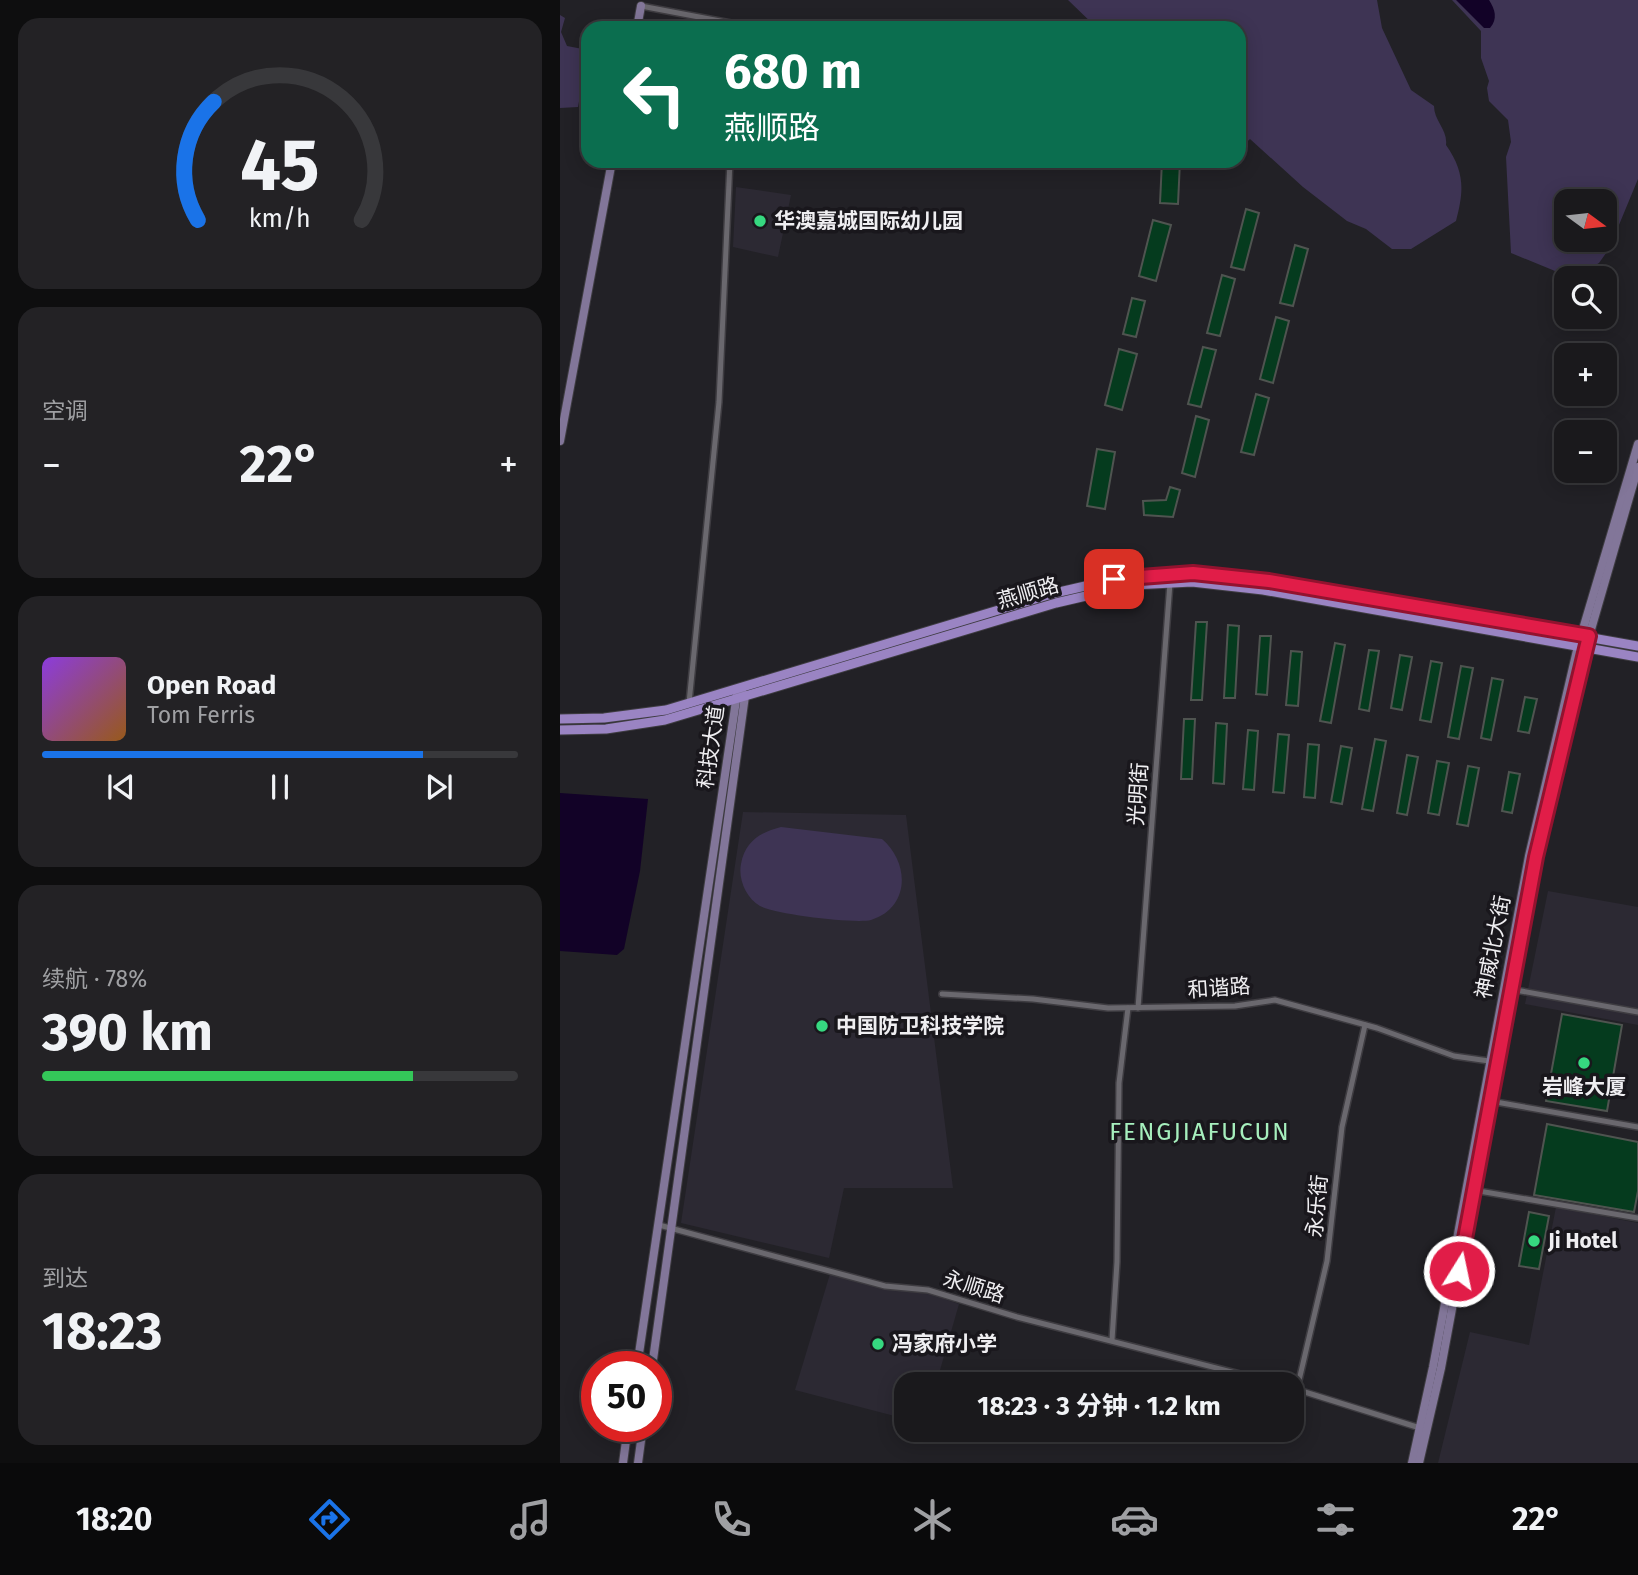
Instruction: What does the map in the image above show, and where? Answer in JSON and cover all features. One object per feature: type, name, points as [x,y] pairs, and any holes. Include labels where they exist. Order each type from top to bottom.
[{"type":"main road","name":"燕顺路","points":[[560,730],[637,726],[1055,593],[1133,575],[1193,573],[1269,581],[1638,646]]},
{"type":"main road","name":"燕顺路","points":[[560,719],[636,715],[740,694],[1069,600],[1133,585],[1192,582],[1263,590],[1638,657]]},
{"type":"street","points":[[638,21],[641,6],[708,21]]},
{"type":"street","points":[[560,442],[563,405],[611,168]]},
{"type":"street","points":[[689,703],[719,402],[730,168]]},
{"type":"street","name":"神威北大街","points":[[1585,636],[1638,444]]},
{"type":"street","name":"神威北大街","points":[[1412,1463],[1529,856],[1582,646],[1638,467]]},
{"type":"street","name":"光明街","points":[[1138,1008],[1170,583]]},
{"type":"street","name":"神威北大街","points":[[1419,1463],[1441,1368],[1536,857],[1582,646]]},
{"type":"street","name":"科技大道","points":[[639,1351],[740,694]]},
{"type":"street","name":"科技大道","points":[[654,1351],[673,1227],[740,694]]},
{"type":"street","points":[[1510,989],[1638,1012]]},
{"type":"street","name":"和谐路","points":[[942,994],[1128,1008],[1235,1006],[1275,1000],[1365,1025],[1454,1056],[1489,1061]]},
{"type":"street","points":[[1112,1340],[1117,1262],[1119,1083],[1128,1008]]},
{"type":"street","name":"永乐街","points":[[1298,1372],[1327,1261],[1342,1127],[1365,1025]]},
{"type":"street","points":[[1490,1101],[1638,1127]]},
{"type":"street","points":[[1473,1190],[1637,1219]]},
{"type":"street","name":"永顺路","points":[[659,1225],[885,1286],[928,1290],[1017,1317],[1233,1372]]},
{"type":"street","points":[[1304,1392],[1420,1428]]},
{"type":"street","points":[[623,1463],[626,1442]]},
{"type":"street","points":[[638,1463],[641,1442]]},
{"type":"shaded area","points":[[1068,0],[1377,0],[1382,28],[1411,90],[1434,106],[1446,145],[1457,164],[1461,191],[1456,221],[1411,249],[1392,249],[1366,229],[1347,221],[1303,187],[1250,139],[1246,143],[1246,21],[1090,21]]},
{"type":"shaded area","points":[[1452,0],[1638,0],[1638,179],[1617,230],[1617,189],[1554,189],[1554,252],[1607,252],[1599,263],[1594,266],[1554,266],[1554,271],[1511,253],[1506,157],[1511,142],[1508,120],[1489,101],[1489,81],[1481,58],[1481,31]]},
{"type":"shaded area","points":[[1456,0],[1489,0],[1495,14],[1490,28],[1484,28]]},
{"type":"shaded area","points":[[560,15],[565,18],[561,32],[567,46],[581,49],[581,90],[578,107],[560,108]]},
{"type":"shaded area","name":"华澳嘉城国际幼儿园","points":[[736,187],[791,195],[778,257],[733,247]]},
{"type":"shaded area","points":[[560,793],[648,799],[640,871],[624,949],[617,955],[560,951]]},
{"type":"shaded area","name":"中国防卫科技学院","points":[[743,812],[906,815],[953,1188],[844,1188],[829,1258],[681,1223]]},
{"type":"shaded area","points":[[781,827],[882,839],[898,860],[901,872],[902,884],[893,906],[884,914],[862,921],[797,915],[768,909],[755,903],[742,882],[740,870],[743,856],[755,839]]},
{"type":"shaded area","points":[[1548,891],[1638,907],[1638,1025],[1525,1004]]},
{"type":"shaded area","points":[[1556,1207],[1638,1223],[1638,1463],[1438,1463],[1470,1332],[1529,1345]]},
{"type":"shaded area","name":"冯家府小学","points":[[830,1274],[884,1289],[931,1294],[959,1304],[939,1372],[894,1372],[894,1416],[795,1390]]},
{"type":"building","points":[[1162,168],[1180,168],[1178,204],[1160,203]]},
{"type":"building","points":[[1246,209],[1259,213],[1244,270],[1231,267]]},
{"type":"building","points":[[1153,220],[1171,225],[1156,281],[1139,276]]},
{"type":"building","points":[[1295,245],[1308,249],[1293,306],[1280,303]]},
{"type":"building","points":[[1222,275],[1235,279],[1220,336],[1207,333]]},
{"type":"building","points":[[1132,298],[1145,301],[1136,337],[1123,334]]},
{"type":"building","points":[[1276,317],[1289,321],[1273,383],[1260,379]]},
{"type":"building","points":[[1203,347],[1216,350],[1201,407],[1188,404]]},
{"type":"building","points":[[1119,349],[1137,354],[1122,410],[1105,405]]},
{"type":"building","points":[[1256,394],[1269,398],[1254,455],[1241,452]]},
{"type":"building","points":[[1196,416],[1209,420],[1195,477],[1182,473]]},
{"type":"building","points":[[1097,449],[1115,452],[1105,509],[1087,506]]},
{"type":"building","points":[[1170,487],[1180,490],[1173,517],[1144,515],[1143,501],[1166,500]]},
{"type":"building","points":[[1196,622],[1207,622],[1202,700],[1191,700]]},
{"type":"building","points":[[1228,625],[1239,626],[1235,698],[1224,698]]},
{"type":"building","points":[[1260,636],[1271,636],[1267,695],[1256,694]]},
{"type":"building","points":[[1335,643],[1345,645],[1331,723],[1320,721]]},
{"type":"building","points":[[1369,650],[1379,651],[1369,711],[1359,709]]},
{"type":"building","points":[[1291,651],[1302,652],[1298,706],[1286,705]]},
{"type":"building","points":[[1400,655],[1412,657],[1402,710],[1391,708]]},
{"type":"building","points":[[1431,661],[1442,663],[1431,722],[1420,720]]},
{"type":"building","points":[[1461,666],[1473,668],[1459,739],[1448,737]]},
{"type":"building","points":[[1492,678],[1503,680],[1491,740],[1481,738]]},
{"type":"building","points":[[1525,697],[1537,699],[1529,733],[1518,731]]},
{"type":"building","points":[[1184,719],[1195,719],[1192,779],[1181,779]]},
{"type":"building","points":[[1216,723],[1227,724],[1224,784],[1213,783]]},
{"type":"building","points":[[1248,730],[1258,731],[1254,790],[1243,789]]},
{"type":"building","points":[[1278,734],[1289,735],[1284,793],[1273,792]]},
{"type":"building","points":[[1375,739],[1386,741],[1373,811],[1362,809]]},
{"type":"building","points":[[1308,744],[1319,745],[1315,798],[1304,797]]},
{"type":"building","points":[[1341,746],[1352,748],[1342,804],[1331,802]]},
{"type":"building","points":[[1407,755],[1418,757],[1407,815],[1397,813]]},
{"type":"building","points":[[1437,761],[1449,763],[1439,815],[1428,813]]},
{"type":"building","points":[[1468,766],[1479,768],[1468,826],[1457,824]]},
{"type":"building","points":[[1509,772],[1520,774],[1512,813],[1502,811]]},
{"type":"building","name":"岩峰大厦","points":[[1562,1014],[1622,1025],[1607,1111],[1546,1101]]},
{"type":"building","points":[[1547,1124],[1638,1142],[1638,1191],[1634,1212],[1534,1195]]},
{"type":"building","name":"Ji Hotel","points":[[1529,1212],[1549,1216],[1539,1269],[1519,1266]]},
{"type":"place","name":"华澳嘉城国际幼儿园","points":[[760,221]]},
{"type":"place","name":"中国防卫科技学院","points":[[822,1026]]},
{"type":"place","name":"岩峰大厦","points":[[1584,1063]]},
{"type":"place","name":"Ji Hotel","points":[[1534,1241]]},
{"type":"place","name":"冯家府小学","points":[[878,1344]]},
{"type":"district","name":"FENGJIAFUCUN","points":[[1200,1132]]},
{"type":"route","points":[[1114,579],[1133,575],[1193,573],[1269,581],[1589,636],[1536,857],[1459,1271]]}]
